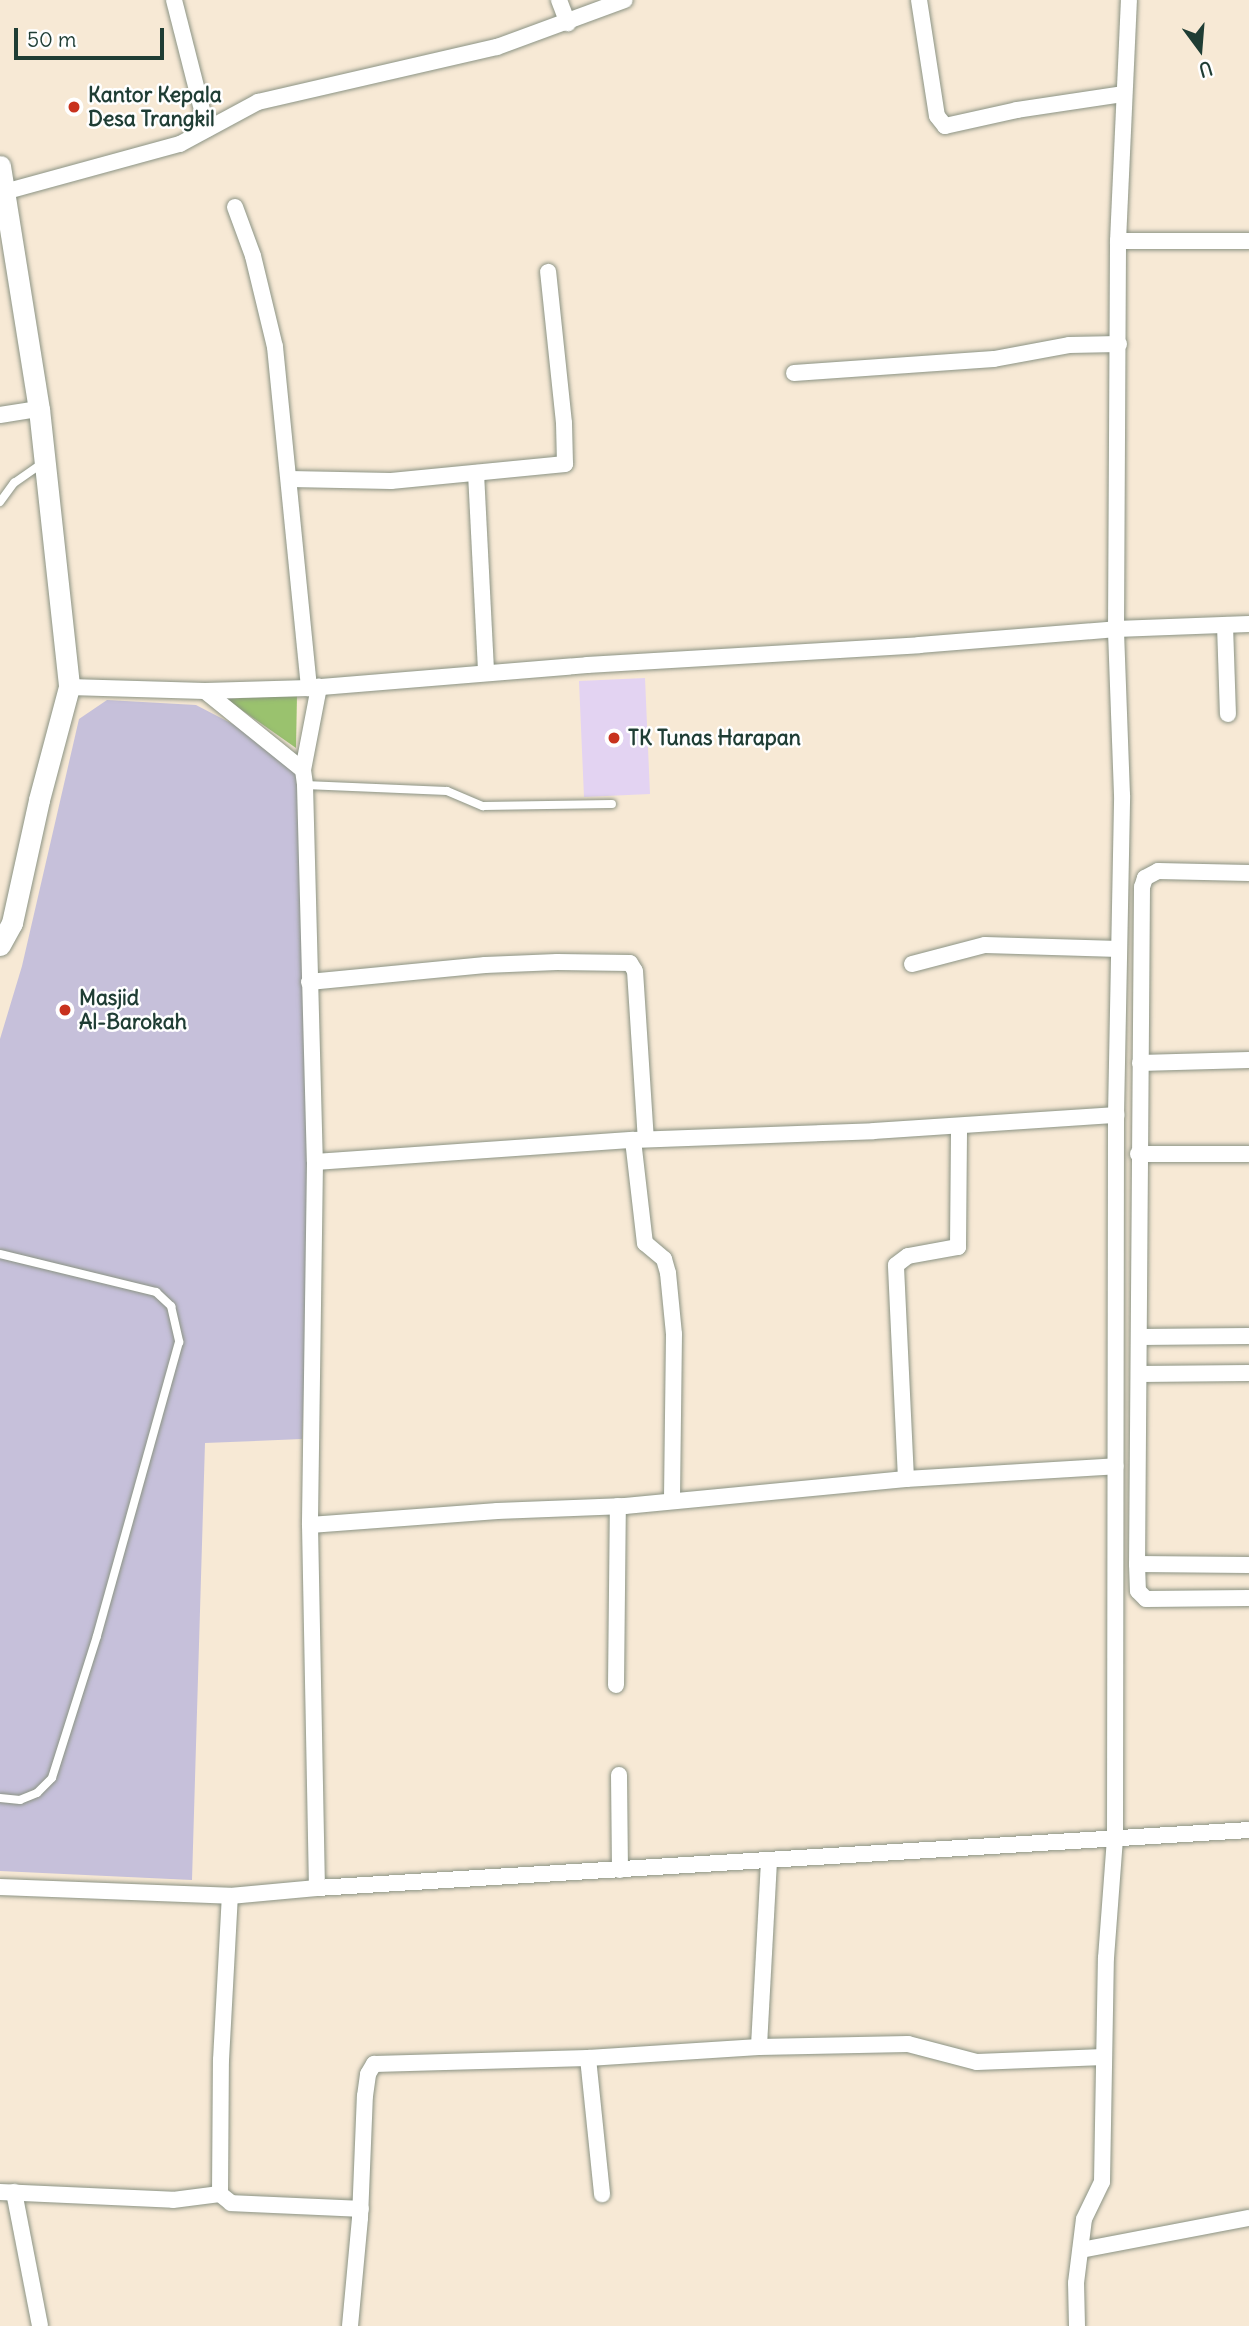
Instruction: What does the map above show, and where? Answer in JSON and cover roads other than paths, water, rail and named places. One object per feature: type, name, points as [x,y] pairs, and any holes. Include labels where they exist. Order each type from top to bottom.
[{"type":"street","points":[[174,0],[207,129]]},
{"type":"street","points":[[559,0],[568,23]]},
{"type":"street","points":[[4,192],[160,151],[258,102],[497,47],[625,0]]},
{"type":"street","points":[[919,0],[937,116],[940,123],[946,126],[1017,110],[1123,94]]},
{"type":"street","points":[[1077,2326],[1076,2283],[1084,2219],[1102,2182],[1106,1958],[1115,1839],[1116,1115],[1122,795],[1116,629],[1118,241],[1129,0]]},
{"type":"street","points":[[0,166],[39,409],[43,463],[60,584],[69,687],[39,800],[12,923],[0,945]]},
{"type":"street","points":[[235,207],[268,307],[280,386],[314,688],[304,777],[310,875],[309,982],[315,1163],[310,1525],[317,1888]]},
{"type":"street","points":[[1118,241],[1249,241]]},
{"type":"street","points":[[290,480],[391,481],[565,464],[564,423],[548,272]]},
{"type":"street","points":[[794,373],[994,359],[1069,345],[1119,344]]},
{"type":"street","points":[[0,415],[39,409]]},
{"type":"street","points":[[476,473],[486,673]]},
{"type":"street","points":[[69,687],[205,691],[314,688],[486,673],[919,645],[1116,629],[1249,624]]},
{"type":"street","points":[[1225,625],[1228,714]]},
{"type":"street","points":[[205,691],[304,777]]},
{"type":"street","points":[[1249,873],[1158,871],[1145,878],[1142,887],[1137,1564],[1138,1591],[1146,1599],[1249,1598]]},
{"type":"street","points":[[912,964],[985,945],[1119,949]]},
{"type":"street","points":[[309,982],[485,965],[557,961],[630,963],[635,971],[639,1140],[645,1243],[664,1259],[668,1273],[674,1334],[672,1501]]},
{"type":"street","points":[[1140,1063],[1249,1060]]},
{"type":"street","points":[[315,1163],[639,1140],[958,1126],[1116,1115]]},
{"type":"street","points":[[906,1479],[895,1265],[908,1256],[958,1247],[958,1126]]},
{"type":"street","points":[[1138,1154],[1249,1154]]},
{"type":"street","points":[[1140,1336],[1249,1336]]},
{"type":"street","points":[[1139,1374],[1249,1373]]},
{"type":"street","points":[[310,1525],[497,1511],[618,1506],[906,1479],[1116,1466]]},
{"type":"street","points":[[616,1685],[618,1506]]},
{"type":"street","points":[[1137,1564],[1249,1565]]},
{"type":"street","points":[[619,1775],[620,1870]]},
{"type":"street","points":[[0,1888],[230,1896],[317,1888],[1249,1830]]},
{"type":"street","points":[[759,2047],[769,1861]]},
{"type":"street","points":[[220,2194],[221,2060],[230,1896]]},
{"type":"street","points":[[350,2326],[361,2209],[365,2096],[368,2074],[374,2064],[588,2058],[759,2047],[908,2044],[977,2062],[1104,2057]]},
{"type":"street","points":[[588,2058],[602,2194]]},
{"type":"street","points":[[40,2326],[7,2192],[173,2200],[220,2194],[231,2203],[361,2209]]},
{"type":"street","points":[[1081,2250],[1249,2218]]},
{"type":"lane","points":[[0,502],[14,483],[43,463]]},
{"type":"lane","points":[[304,777],[447,791],[483,806],[612,804]]},
{"type":"lane","points":[[0,1254],[156,1292],[171,1306],[178,1342],[97,1636],[52,1778],[37,1793],[20,1800],[0,1798]]},
{"type":"place","name":"Kantor Kepala Desa Trangkil","points":[[74,107]]},
{"type":"place","name":"TK Tunas Harapan","points":[[614,738]]},
{"type":"place","name":"Masjid Al-Barokah","points":[[65,1010]]}]
